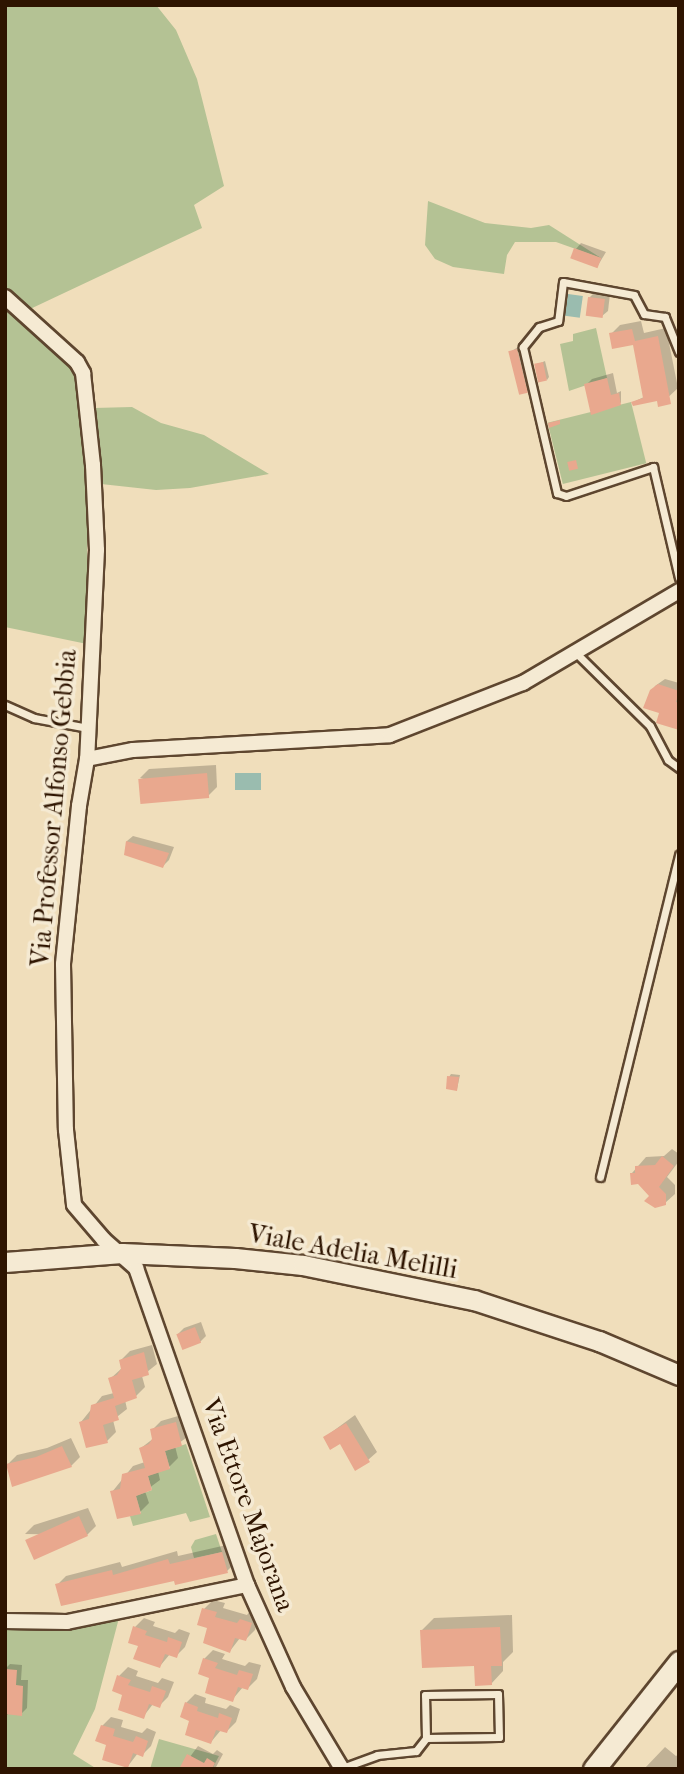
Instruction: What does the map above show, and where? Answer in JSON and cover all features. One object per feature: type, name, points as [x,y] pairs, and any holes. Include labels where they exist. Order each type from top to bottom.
[{"type":"main road","points":[[594,1769],[679,1662]]},
{"type":"street","name":"Via Professor Alfonso Gebbia","points":[[5,297],[77,362],[86,387],[97,550],[87,760],[79,806],[63,964],[66,1130],[74,1205],[104,1240],[122,1253]]},
{"type":"street","points":[[87,760],[133,750],[390,735],[523,683],[679,591]]},
{"type":"street","name":"Viale Adelia Melilli","points":[[5,1262],[122,1253],[235,1258],[303,1265],[414,1286],[540,1320],[679,1375]]},
{"type":"street","name":"Via Ettore Majorana","points":[[122,1253],[136,1268],[247,1585],[293,1687],[341,1768]]},
{"type":"street","points":[[5,1620],[67,1622],[247,1585]]},
{"type":"lane","points":[[679,352],[665,317],[644,314],[634,295],[563,282],[558,321],[539,327],[523,347],[557,493],[566,496],[653,467],[679,578]]},
{"type":"lane","points":[[575,652],[650,726],[664,754],[679,768]]},
{"type":"lane","points":[[5,705],[34,718],[88,728]]},
{"type":"lane","points":[[600,1177],[679,855]]},
{"type":"lane","points":[[341,1768],[377,1755],[416,1751],[426,1738],[425,1695],[498,1694],[499,1737],[426,1738]]},
{"type":"green space","points":[[5,5],[156,5],[176,30],[197,79],[224,186],[194,205],[202,228],[28,310],[5,289]]},
{"type":"green space","points":[[428,201],[485,223],[531,228],[549,225],[601,258],[556,242],[515,242],[507,255],[504,274],[453,267],[435,259],[425,245]]},
{"type":"green space","points":[[5,304],[76,370],[87,455],[87,644],[5,627]]},
{"type":"green space","points":[[596,328],[607,378],[569,391],[560,344],[573,341],[573,334]]},
{"type":"green space","points":[[631,402],[646,463],[563,484],[548,423]]},
{"type":"green space","points":[[132,407],[161,423],[204,435],[269,474],[190,488],[156,490],[101,484],[94,408]]},
{"type":"green space","points":[[186,1444],[210,1517],[190,1522],[186,1513],[133,1526],[130,1516],[141,1513],[136,1496],[152,1490],[148,1476],[170,1468],[165,1451]]},
{"type":"green space","points":[[216,1534],[222,1552],[194,1558],[191,1547],[195,1540]]},
{"type":"green space","points":[[119,1618],[95,1709],[73,1754],[97,1769],[5,1769],[5,1627],[68,1628]]},
{"type":"green space","points":[[159,1739],[219,1756],[212,1769],[150,1769]]},
{"type":"shaded area","points":[[568,294],[583,296],[580,318],[565,316]]},
{"type":"shaded area","points":[[235,773],[261,773],[261,790],[235,790]]},
{"type":"building","points":[[574,248],[601,258],[597,268],[570,258]]},
{"type":"building","points":[[588,297],[605,299],[603,318],[586,316]]},
{"type":"building","points":[[632,329],[635,341],[658,336],[671,404],[658,407],[657,401],[633,406],[631,402],[643,398],[633,345],[612,349],[609,333]]},
{"type":"building","points":[[517,349],[528,393],[519,395],[508,351]]},
{"type":"building","points":[[543,362],[547,381],[538,382],[534,364]]},
{"type":"building","points":[[607,378],[611,395],[619,393],[621,405],[591,415],[584,384]]},
{"type":"building","points":[[560,420],[560,424],[549,428],[548,423]]},
{"type":"building","points":[[576,460],[578,469],[569,471],[567,462]]},
{"type":"building","points":[[658,684],[679,691],[676,702],[679,703],[679,730],[656,723],[659,713],[643,708],[650,690]]},
{"type":"building","points":[[207,773],[209,798],[140,804],[138,779]]},
{"type":"building","points":[[126,841],[169,853],[163,868],[124,855]]},
{"type":"building","points":[[48,875],[57,876],[55,895],[46,894]]},
{"type":"building","points":[[447,1076],[459,1077],[457,1091],[446,1089]]},
{"type":"building","points":[[662,1156],[674,1166],[659,1187],[666,1194],[666,1205],[655,1208],[644,1201],[649,1196],[638,1184],[631,1185],[630,1173],[635,1173],[635,1166],[655,1165]]},
{"type":"building","points":[[195,1327],[201,1343],[182,1350],[176,1334]]},
{"type":"building","points":[[144,1352],[149,1375],[132,1380],[137,1398],[115,1406],[119,1420],[103,1425],[108,1443],[86,1448],[79,1422],[89,1419],[91,1405],[114,1398],[108,1378],[117,1375],[121,1369],[119,1360]]},
{"type":"building","points":[[176,1422],[182,1446],[165,1451],[170,1469],[148,1476],[152,1490],[136,1496],[141,1514],[117,1519],[110,1491],[120,1489],[122,1474],[145,1468],[139,1448],[149,1444],[152,1439],[150,1429]]},
{"type":"building","points":[[346,1423],[370,1462],[355,1471],[340,1444],[330,1450],[323,1437]]},
{"type":"building","points":[[62,1446],[72,1467],[12,1487],[6,1464],[36,1457]]},
{"type":"building","points":[[79,1516],[88,1536],[34,1560],[25,1540]]},
{"type":"building","points":[[222,1552],[228,1573],[175,1585],[174,1581],[61,1606],[55,1584],[112,1570],[113,1575],[168,1559],[170,1564]]},
{"type":"building","points":[[202,1608],[217,1612],[215,1617],[237,1623],[240,1619],[252,1623],[246,1641],[235,1638],[230,1653],[203,1643],[207,1628],[197,1625]]},
{"type":"building","points":[[133,1626],[147,1631],[145,1635],[167,1642],[168,1637],[182,1642],[177,1658],[165,1654],[160,1668],[133,1659],[138,1646],[128,1643]]},
{"type":"building","points":[[500,1627],[502,1666],[491,1666],[492,1685],[475,1686],[474,1666],[422,1668],[420,1630]]},
{"type":"building","points":[[203,1658],[218,1663],[215,1668],[237,1675],[239,1670],[253,1674],[248,1690],[238,1687],[233,1702],[205,1693],[209,1678],[198,1674]]},
{"type":"building","points":[[5,1669],[17,1670],[16,1685],[23,1686],[22,1716],[5,1714]]},
{"type":"building","points":[[117,1675],[131,1680],[128,1685],[150,1692],[152,1686],[166,1691],[160,1708],[149,1704],[144,1719],[118,1710],[122,1695],[112,1691]]},
{"type":"building","points":[[185,1702],[198,1707],[197,1711],[218,1718],[219,1713],[232,1718],[227,1733],[216,1730],[211,1744],[185,1735],[189,1721],[180,1717]]},
{"type":"building","points":[[101,1725],[115,1729],[113,1736],[133,1742],[136,1736],[148,1741],[143,1757],[133,1753],[128,1768],[102,1760],[106,1745],[95,1741]]},
{"type":"building","points":[[187,1754],[204,1763],[207,1758],[215,1763],[212,1769],[179,1769]]}]
